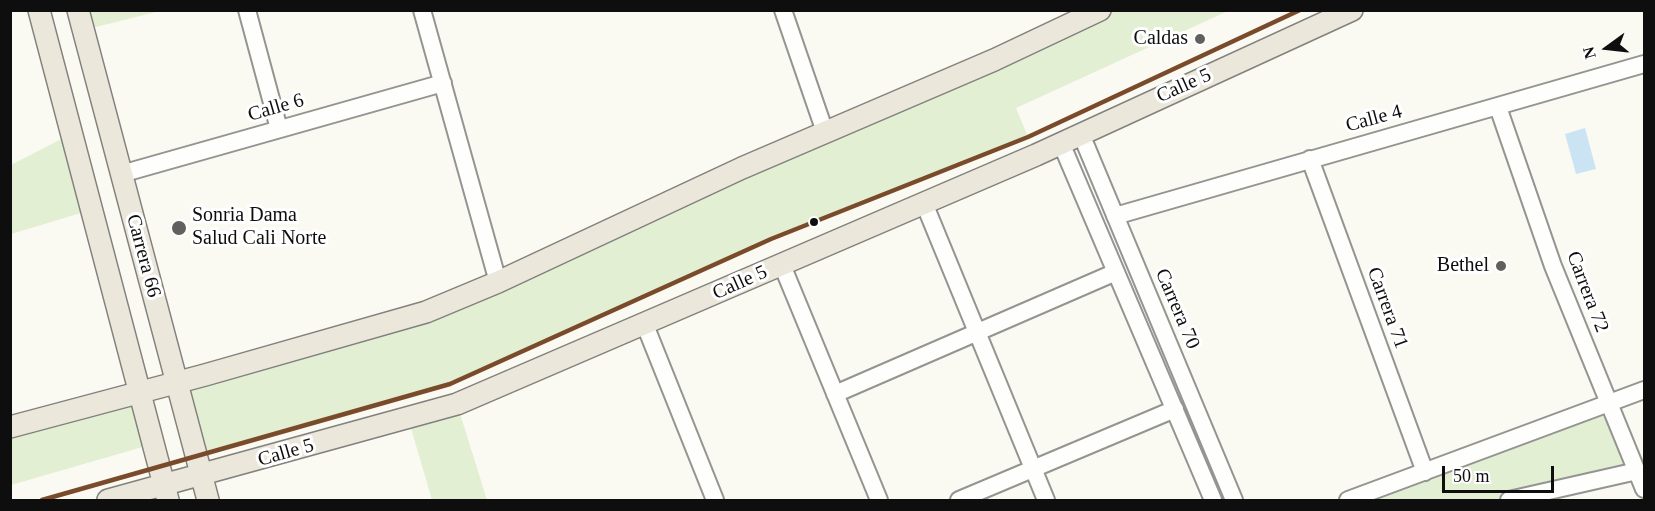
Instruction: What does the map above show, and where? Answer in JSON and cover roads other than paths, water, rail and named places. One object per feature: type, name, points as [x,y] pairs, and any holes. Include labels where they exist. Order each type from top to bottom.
[{"type":"main road","name":"Carrera 66","points":[[39,10],[166,493]]},
{"type":"main road","name":"Carrera 66","points":[[78,10],[208,501]]},
{"type":"main road","points":[[10,427],[177,383],[426,312],[498,282],[825,132],[994,60],[1100,10]]},
{"type":"main road","name":"Calle 5","points":[[108,501],[166,493],[201,476],[456,404],[645,325],[1061,143],[1352,10]]},
{"type":"street","points":[[247,10],[279,129]]},
{"type":"street","points":[[422,10],[498,282]]},
{"type":"street","points":[[783,10],[825,132]]},
{"type":"street","name":"Calle 4","points":[[1114,216],[1644,64]]},
{"type":"street","name":"Calle 6","points":[[121,174],[443,83]]},
{"type":"street","name":"Carrera 72","points":[[1498,106],[1553,266],[1644,489]]},
{"type":"street","name":"Carrera 70","points":[[1081,134],[1234,501]]},
{"type":"street","points":[[1061,143],[1213,501]]},
{"type":"street","name":"Carrera 71","points":[[1310,159],[1425,472]]},
{"type":"street","points":[[924,203],[1046,501]]},
{"type":"street","points":[[782,265],[879,501]]},
{"type":"street","points":[[835,394],[1116,272]]},
{"type":"street","points":[[645,325],[712,499]]},
{"type":"street","points":[[1348,501],[1644,390]]},
{"type":"street","points":[[959,501],[1175,409]]},
{"type":"street","points":[[1509,501],[1637,471]]},
{"type":"water","points":[[1585,128],[1596,169],[1576,174],[1565,134]]},
{"type":"place","name":"Caldas","points":[[1200,39]]},
{"type":"place","name":"Sonria Dama Salud Cali Norte","points":[[179,228]]},
{"type":"place","name":"Bethel","points":[[1501,266]]}]
